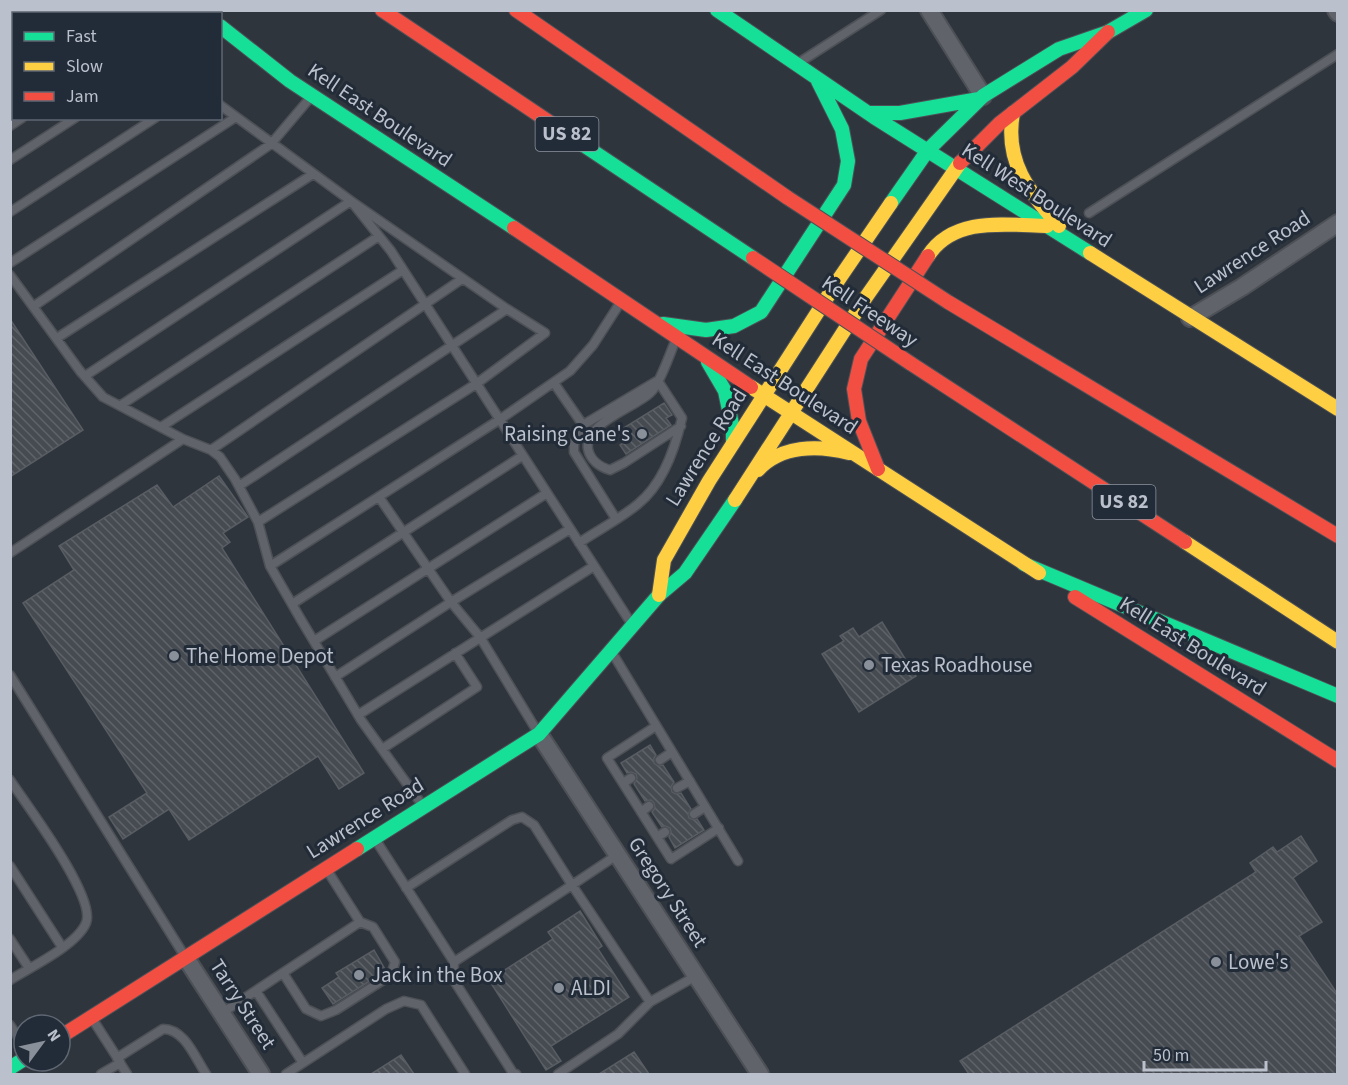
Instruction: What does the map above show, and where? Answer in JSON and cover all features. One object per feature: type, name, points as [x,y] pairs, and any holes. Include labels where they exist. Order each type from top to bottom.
[{"type":"main road","points":[[516,10],[788,198],[948,302],[1338,536]]},
{"type":"main road","name":"Kell West Boulevard","points":[[717,10],[868,113],[1190,318],[1332,403]]},
{"type":"main road","points":[[868,113],[900,113],[981,98],[1059,49],[1108,32],[1146,10]]},
{"type":"main road","name":"Kell Freeway","points":[[382,11],[910,363],[1338,642]]},
{"type":"main road","name":"Kell East Boulevard","points":[[222,28],[312,96],[791,413],[1024,564],[1338,760]]},
{"type":"main road","name":"Lawrence Road","points":[[72,1030],[539,734],[659,595],[684,573],[864,300],[956,167],[1000,123],[1072,67],[1108,32]]},
{"type":"main road","points":[[658,323],[706,330],[734,326],[761,312],[844,185],[848,161],[842,129],[817,79]]},
{"type":"main road","name":"Lawrence Road","points":[[659,595],[664,560],[709,481],[837,282],[928,150],[981,98]]},
{"type":"main road","points":[[1013,113],[1009,125],[1009,142],[1020,176],[1075,244]]},
{"type":"main road","points":[[878,469],[860,421],[854,389],[861,359],[935,245],[963,228],[988,224],[1047,226]]},
{"type":"main road","points":[[704,355],[725,391],[733,429],[733,443]]},
{"type":"main road","points":[[747,480],[772,457],[792,451],[841,450],[855,455]]},
{"type":"main road","points":[[1024,564],[1338,696]]},
{"type":"street","points":[[929,10],[981,98]]},
{"type":"street","name":"Lawrence Road","points":[[1190,318],[1242,287],[1338,223]]},
{"type":"street","name":"Gregory Street","points":[[539,734],[760,1074]]},
{"type":"street","name":"Tarry Street","points":[[186,958],[261,1074]]},
{"type":"lane","points":[[796,65],[881,10]]},
{"type":"lane","points":[[1089,213],[1338,54]]},
{"type":"lane","points":[[34,306],[271,144],[312,96]]},
{"type":"lane","points":[[222,106],[271,144],[462,279],[545,333],[476,384],[258,522]]},
{"type":"lane","points":[[10,263],[236,117]]},
{"type":"lane","points":[[10,160],[72,120]]},
{"type":"lane","points":[[10,212],[152,120]]},
{"type":"lane","points":[[57,338],[313,174]]},
{"type":"lane","points":[[351,201],[403,270],[633,626]]},
{"type":"lane","points":[[86,376],[351,201]]},
{"type":"lane","points":[[121,405],[379,236]]},
{"type":"lane","points":[[161,427],[403,270]]},
{"type":"lane","points":[[10,275],[103,397],[183,439],[211,450],[220,457],[258,522],[270,566],[292,604],[358,715],[424,807]]},
{"type":"lane","points":[[211,450],[462,279]]},
{"type":"lane","points":[[270,566],[499,420],[570,371],[593,345],[622,300]]},
{"type":"lane","points":[[239,486],[507,309]]},
{"type":"lane","points":[[677,336],[652,392],[591,433],[586,442],[588,453],[599,466],[610,470],[681,426]]},
{"type":"lane","points":[[616,519],[574,452],[574,444],[583,425],[658,381]]},
{"type":"lane","points":[[579,543],[640,503],[662,476],[682,418],[658,381]]},
{"type":"lane","points":[[554,382],[583,425]]},
{"type":"lane","points":[[10,553],[183,439]]},
{"type":"lane","points":[[292,604],[522,456]]},
{"type":"lane","points":[[314,641],[547,493]]},
{"type":"lane","points":[[380,497],[451,602],[480,637],[539,734]]},
{"type":"lane","points":[[335,677],[570,529]]},
{"type":"lane","points":[[358,715],[594,566]]},
{"type":"lane","points":[[611,651],[738,861]]},
{"type":"lane","points":[[382,749],[477,687],[455,653]]},
{"type":"lane","points":[[10,675],[186,958]]},
{"type":"lane","points":[[656,726],[607,758],[627,780],[661,835],[671,859],[719,828]]},
{"type":"lane","points":[[660,760],[672,752]]},
{"type":"lane","points":[[10,780],[70,870],[83,894],[88,911],[86,923],[75,938],[10,980]]},
{"type":"lane","points":[[677,788],[690,781]]},
{"type":"lane","points":[[694,814],[705,807]]},
{"type":"lane","points":[[406,888],[512,820],[522,817],[534,825],[650,1002]]},
{"type":"lane","points":[[375,838],[454,962],[453,979],[513,1073],[516,1074]]},
{"type":"lane","points":[[454,962],[617,855]]},
{"type":"lane","points":[[10,866],[62,947]]},
{"type":"lane","points":[[284,973],[306,1009],[321,1016],[336,1010],[391,975],[395,962],[373,927],[360,922],[327,869]]},
{"type":"lane","points":[[222,1013],[360,922]]},
{"type":"lane","points":[[10,939],[29,968]]},
{"type":"lane","points":[[558,1074],[618,1034],[650,1002],[696,976]]},
{"type":"lane","points":[[256,991],[300,1068]]},
{"type":"lane","points":[[286,1074],[300,1068],[386,1009],[404,1001],[421,1005],[465,1074]]},
{"type":"lane","points":[[91,1018],[128,1074]]},
{"type":"lane","points":[[101,1074],[163,1029],[171,1029],[180,1034],[206,1074]]},
{"type":"building","points":[[10,319],[83,430],[10,477]]},
{"type":"building","name":"Raising Cane's","points":[[664,403],[672,415],[666,418],[671,425],[626,454],[620,445],[628,440],[622,429]]},
{"type":"building","name":"The Home Depot","points":[[219,476],[248,517],[223,533],[230,542],[222,548],[364,773],[339,789],[318,756],[189,840],[169,809],[123,839],[109,817],[147,793],[23,603],[74,570],[59,546],[157,485],[173,507]]},
{"type":"building","name":"Texas Roadhouse","points":[[882,622],[916,676],[859,712],[822,654],[844,641],[840,636],[853,628],[859,637]]},
{"type":"building","points":[[650,745],[656,755],[654,763],[658,766],[663,765],[674,782],[671,787],[672,792],[681,793],[691,809],[688,814],[689,818],[697,819],[704,830],[675,848],[669,837],[670,828],[662,827],[652,812],[655,808],[654,803],[651,800],[645,801],[634,784],[636,774],[627,773],[621,763]]},
{"type":"building","name":"Lowe's","points":[[1301,836],[1317,861],[1293,878],[1322,922],[1299,936],[1338,995],[1338,1074],[969,1074],[960,1061],[1256,872],[1250,863],[1273,847],[1277,852]]},
{"type":"building","name":"ALDI","points":[[580,911],[602,946],[598,949],[629,997],[551,1046],[561,1061],[546,1070],[489,980],[553,939],[548,932]]},
{"type":"building","name":"Jack in the Box","points":[[374,950],[386,971],[333,1004],[322,988],[339,977],[336,973]]},
{"type":"building","points":[[634,1052],[649,1074],[599,1074]]},
{"type":"building","points":[[401,1055],[414,1074],[371,1074]]},
{"type":"traffic: fast","points":[[717,10],[874,117],[1090,253]]},
{"type":"traffic: fast","points":[[891,203],[928,150],[983,96],[1059,49],[1108,32],[1146,10]]},
{"type":"traffic: fast","points":[[222,28],[290,81],[514,228]]},
{"type":"traffic: fast","points":[[663,324],[706,330],[734,326],[761,312],[844,185],[848,161],[842,129],[818,81]]},
{"type":"traffic: fast","points":[[868,113],[900,113],[979,99]]},
{"type":"traffic: fast","points":[[570,136],[753,258]]},
{"type":"traffic: fast","points":[[708,362],[725,391],[733,429],[733,443]]},
{"type":"traffic: fast","points":[[357,849],[539,734],[659,595],[685,573],[735,500]]},
{"type":"traffic: fast","points":[[1024,564],[1338,696]]},
{"type":"traffic: slow","points":[[1013,113],[1012,146],[1021,175],[1059,226]]},
{"type":"traffic: slow","points":[[735,500],[864,300],[960,163]]},
{"type":"traffic: slow","points":[[659,595],[664,560],[709,481],[837,282],[891,203]]},
{"type":"traffic: slow","points":[[928,256],[939,243],[952,234],[966,229],[998,225],[1047,226]]},
{"type":"traffic: slow","points":[[1090,253],[1338,409]]},
{"type":"traffic: slow","points":[[751,387],[1039,573]]},
{"type":"traffic: slow","points":[[758,470],[778,456],[801,449],[813,448],[849,453]]},
{"type":"traffic: slow","points":[[1185,542],[1338,642]]},
{"type":"traffic: jam","points":[[382,10],[570,136]]},
{"type":"traffic: jam","points":[[516,10],[788,198]]},
{"type":"traffic: jam","points":[[960,163],[1000,123],[1072,67],[1108,32]]},
{"type":"traffic: jam","points":[[788,198],[948,302]]},
{"type":"traffic: jam","points":[[514,228],[751,387]]},
{"type":"traffic: jam","points":[[878,469],[859,421],[854,389],[861,359],[928,256]]},
{"type":"traffic: jam","points":[[753,258],[910,363]]},
{"type":"traffic: jam","points":[[948,302],[1338,536]]},
{"type":"traffic: jam","points":[[910,363],[1185,542]]},
{"type":"traffic: jam","points":[[1075,597],[1338,761]]},
{"type":"traffic: jam","points":[[72,1029],[357,849]]},
{"type":"place","name":"Raising Cane's","points":[[642,434]]},
{"type":"place","name":"The Home Depot","points":[[174,656]]},
{"type":"place","name":"Texas Roadhouse","points":[[869,665]]},
{"type":"place","name":"Lowe's","points":[[1216,962]]},
{"type":"place","name":"Jack in the Box","points":[[359,975]]},
{"type":"place","name":"ALDI","points":[[559,988]]}]
